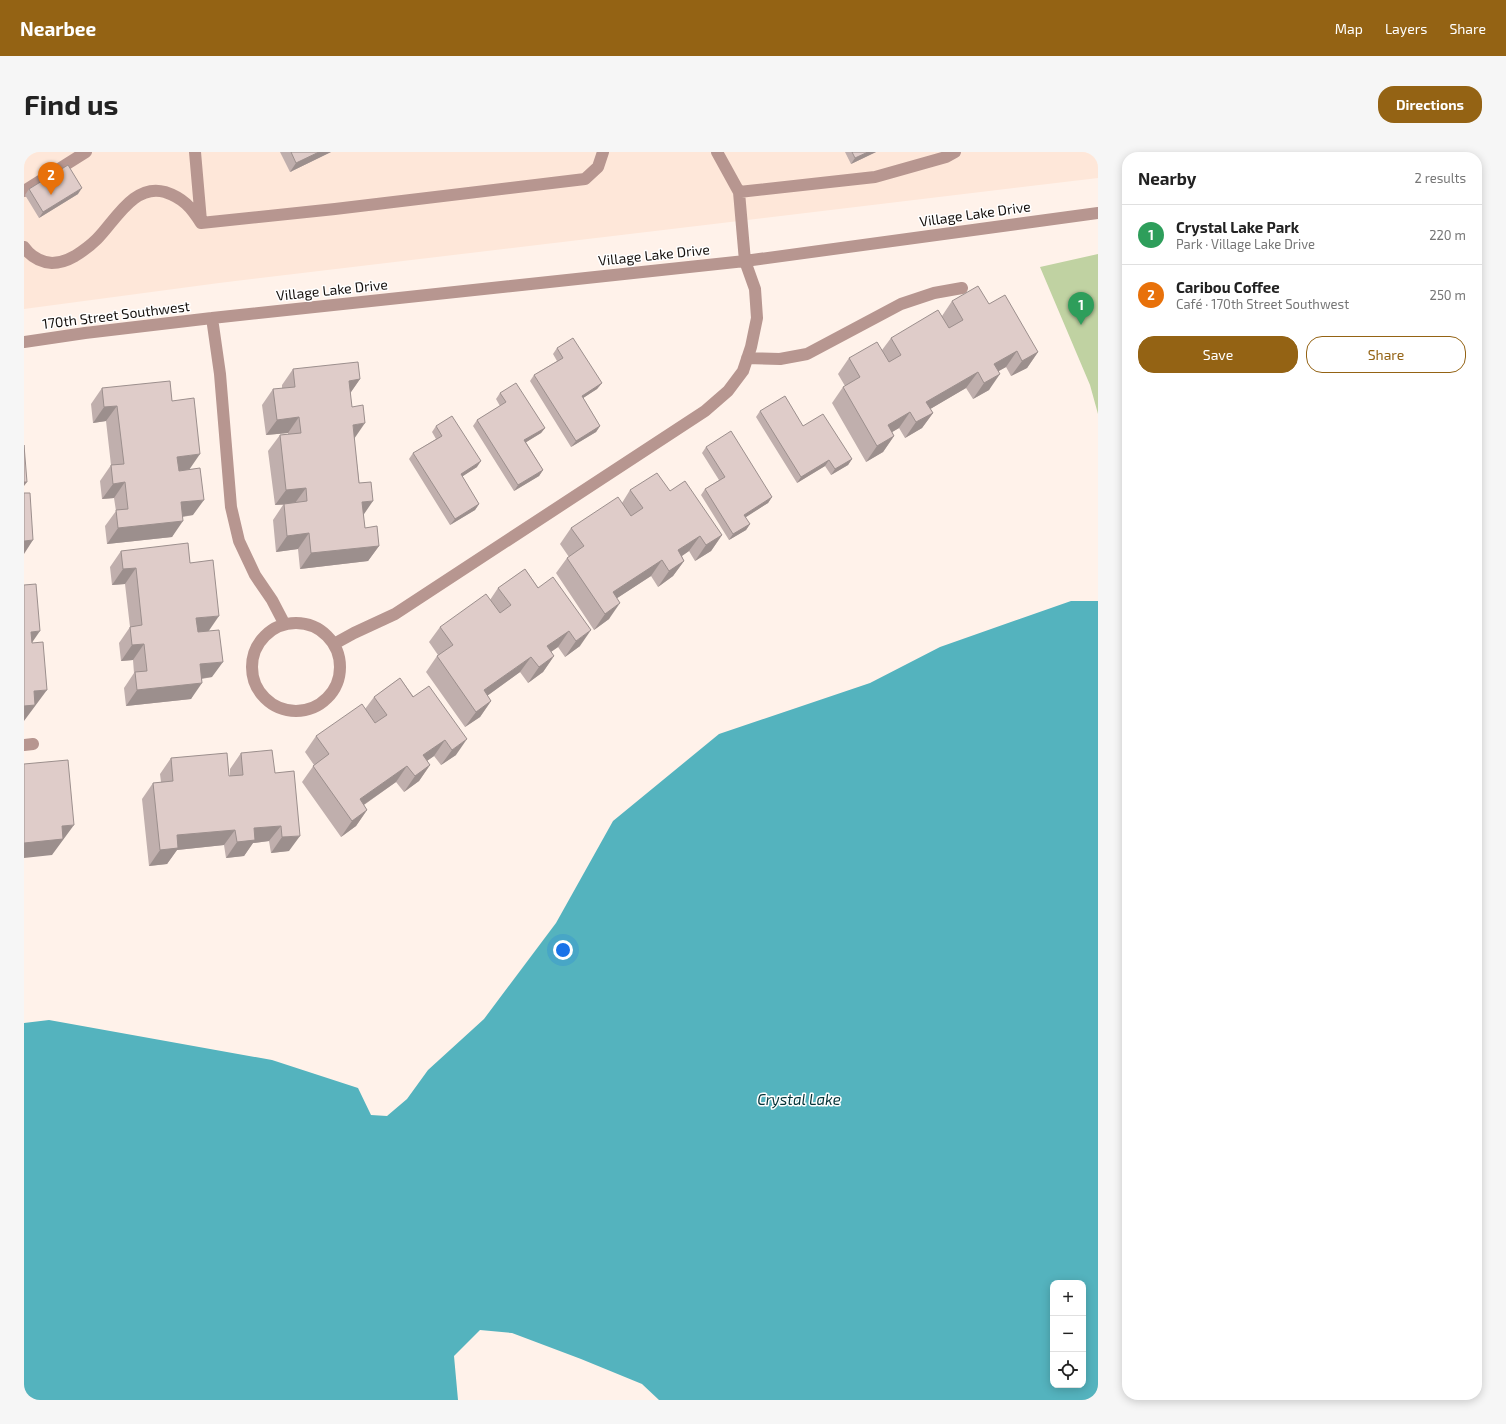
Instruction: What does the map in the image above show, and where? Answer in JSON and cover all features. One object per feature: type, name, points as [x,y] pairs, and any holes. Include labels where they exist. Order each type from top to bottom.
[{"type":"street","points":[[24,191],[86,152]]},
{"type":"street","points":[[195,152],[201,222]]},
{"type":"street","points":[[201,222],[585,179],[598,167],[603,152]]},
{"type":"street","points":[[334,644],[396,614],[705,411],[728,392],[742,371],[751,347],[757,318],[755,289],[745,261],[739,192],[716,152]]},
{"type":"street","points":[[739,192],[875,176],[946,157],[955,152]]},
{"type":"street","points":[[24,247],[32,256],[45,262],[57,263],[70,258],[85,250],[96,241],[118,214],[134,198],[146,192],[160,191],[171,194],[186,202],[201,222]]},
{"type":"street","name":"Village Lake Drive","points":[[212,318],[745,261],[1098,212]]},
{"type":"street","points":[[747,358],[780,359],[807,354],[901,304],[934,292],[962,288]]},
{"type":"street","points":[[212,318],[220,374],[231,507],[239,541],[255,575],[272,600],[284,623]]},
{"type":"street","name":"170th Street Southwest","points":[[24,342],[85,333],[212,318]]},
{"type":"street","points":[[300,622],[315,626],[331,638],[338,651],[341,666],[336,686],[327,699],[314,707],[299,711],[282,709],[268,702],[258,690],[252,676],[252,660],[259,641],[270,630],[284,623],[300,622]]},
{"type":"shaded area","points":[[24,152],[1098,152],[1098,178],[219,283],[24,309]]},
{"type":"green space","points":[[1098,254],[1098,414],[1090,385],[1040,267]]},
{"type":"water","name":"Crystal Lake","points":[[1071,601],[1098,601],[1098,1400],[659,1400],[642,1384],[581,1359],[512,1333],[480,1330],[454,1356],[458,1400],[24,1400],[24,1023],[49,1020],[272,1060],[358,1088],[371,1115],[387,1116],[407,1099],[428,1070],[484,1019],[556,923],[613,821],[719,734],[870,683],[940,647]]},
{"type":"building","points":[[291,152],[319,152],[296,163]]},
{"type":"building","points":[[852,152],[868,152],[855,158]]},
{"type":"building","points":[[68,165],[82,188],[43,212],[29,189]]},
{"type":"building","points":[[978,286],[989,304],[1005,295],[1038,352],[1022,361],[1017,351],[994,364],[1000,374],[984,383],[978,372],[926,402],[933,413],[916,422],[910,412],[888,425],[894,436],[877,446],[843,387],[860,377],[849,358],[877,342],[889,362],[901,355],[891,338],[938,310],[949,328],[963,320],[952,301]]},
{"type":"building","points":[[573,338],[602,383],[582,396],[600,426],[576,441],[534,375],[563,358],[557,348]]},
{"type":"building","points":[[358,362],[360,379],[349,381],[352,407],[363,405],[365,423],[353,425],[359,483],[371,482],[373,501],[362,502],[365,528],[377,526],[379,546],[311,553],[309,533],[287,536],[284,504],[307,501],[306,488],[286,490],[280,435],[301,433],[299,417],[277,420],[273,389],[295,387],[293,369]]},
{"type":"building","points":[[170,381],[172,401],[194,398],[200,454],[177,457],[179,471],[200,468],[204,500],[181,502],[183,521],[118,528],[116,510],[128,509],[125,482],[113,484],[111,465],[124,464],[117,406],[104,407],[102,388]]},
{"type":"building","points":[[516,383],[545,428],[524,440],[543,470],[518,485],[477,420],[506,402],[500,393]]},
{"type":"building","points":[[785,396],[803,426],[823,414],[852,459],[835,469],[829,460],[801,477],[760,411]]},
{"type":"building","points":[[452,416],[481,461],[461,474],[479,504],[455,519],[413,453],[442,436],[436,426]]},
{"type":"building","points":[[731,431],[772,497],[744,515],[750,524],[733,534],[705,489],[725,477],[706,447]]},
{"type":"building","points":[[24,445],[27,482],[24,482]]},
{"type":"building","points":[[657,473],[670,491],[685,481],[722,535],[706,545],[700,536],[678,550],[684,561],[669,571],[662,560],[613,592],[620,603],[605,614],[567,558],[584,546],[571,528],[618,497],[631,516],[643,508],[630,490]]},
{"type":"building","points":[[24,493],[30,493],[33,540],[24,541]]},
{"type":"building","points":[[188,543],[190,563],[213,560],[219,616],[196,618],[198,632],[219,630],[223,662],[200,664],[202,683],[137,690],[135,672],[147,671],[144,644],[132,645],[130,627],[142,625],[136,568],[123,569],[121,551]]},
{"type":"building","points":[[525,569],[538,588],[553,577],[591,630],[576,641],[569,631],[547,646],[554,656],[539,667],[531,657],[484,690],[491,701],[476,712],[437,656],[453,645],[440,627],[486,594],[500,613],[511,605],[498,588]]},
{"type":"building","points":[[36,584],[40,631],[31,632],[32,643],[43,642],[47,690],[34,691],[35,705],[24,706],[24,585]]},
{"type":"building","points":[[400,678],[413,697],[429,686],[467,739],[452,750],[445,740],[423,755],[430,765],[415,776],[407,766],[360,799],[367,810],[352,821],[313,766],[329,754],[316,736],[362,704],[375,723],[387,715],[374,697]]},
{"type":"building","points":[[272,750],[275,773],[294,771],[300,836],[282,837],[281,826],[254,828],[255,840],[237,842],[235,830],[177,835],[178,848],[160,850],[153,783],[173,781],[171,758],[227,753],[229,776],[243,775],[241,753]]},
{"type":"building","points":[[68,760],[74,825],[62,826],[63,839],[24,843],[24,764]]},
{"type":"place","name":"Caribou Coffee","points":[[51,195]]},
{"type":"place","name":"Crystal Lake Park","points":[[1081,325]]}]
